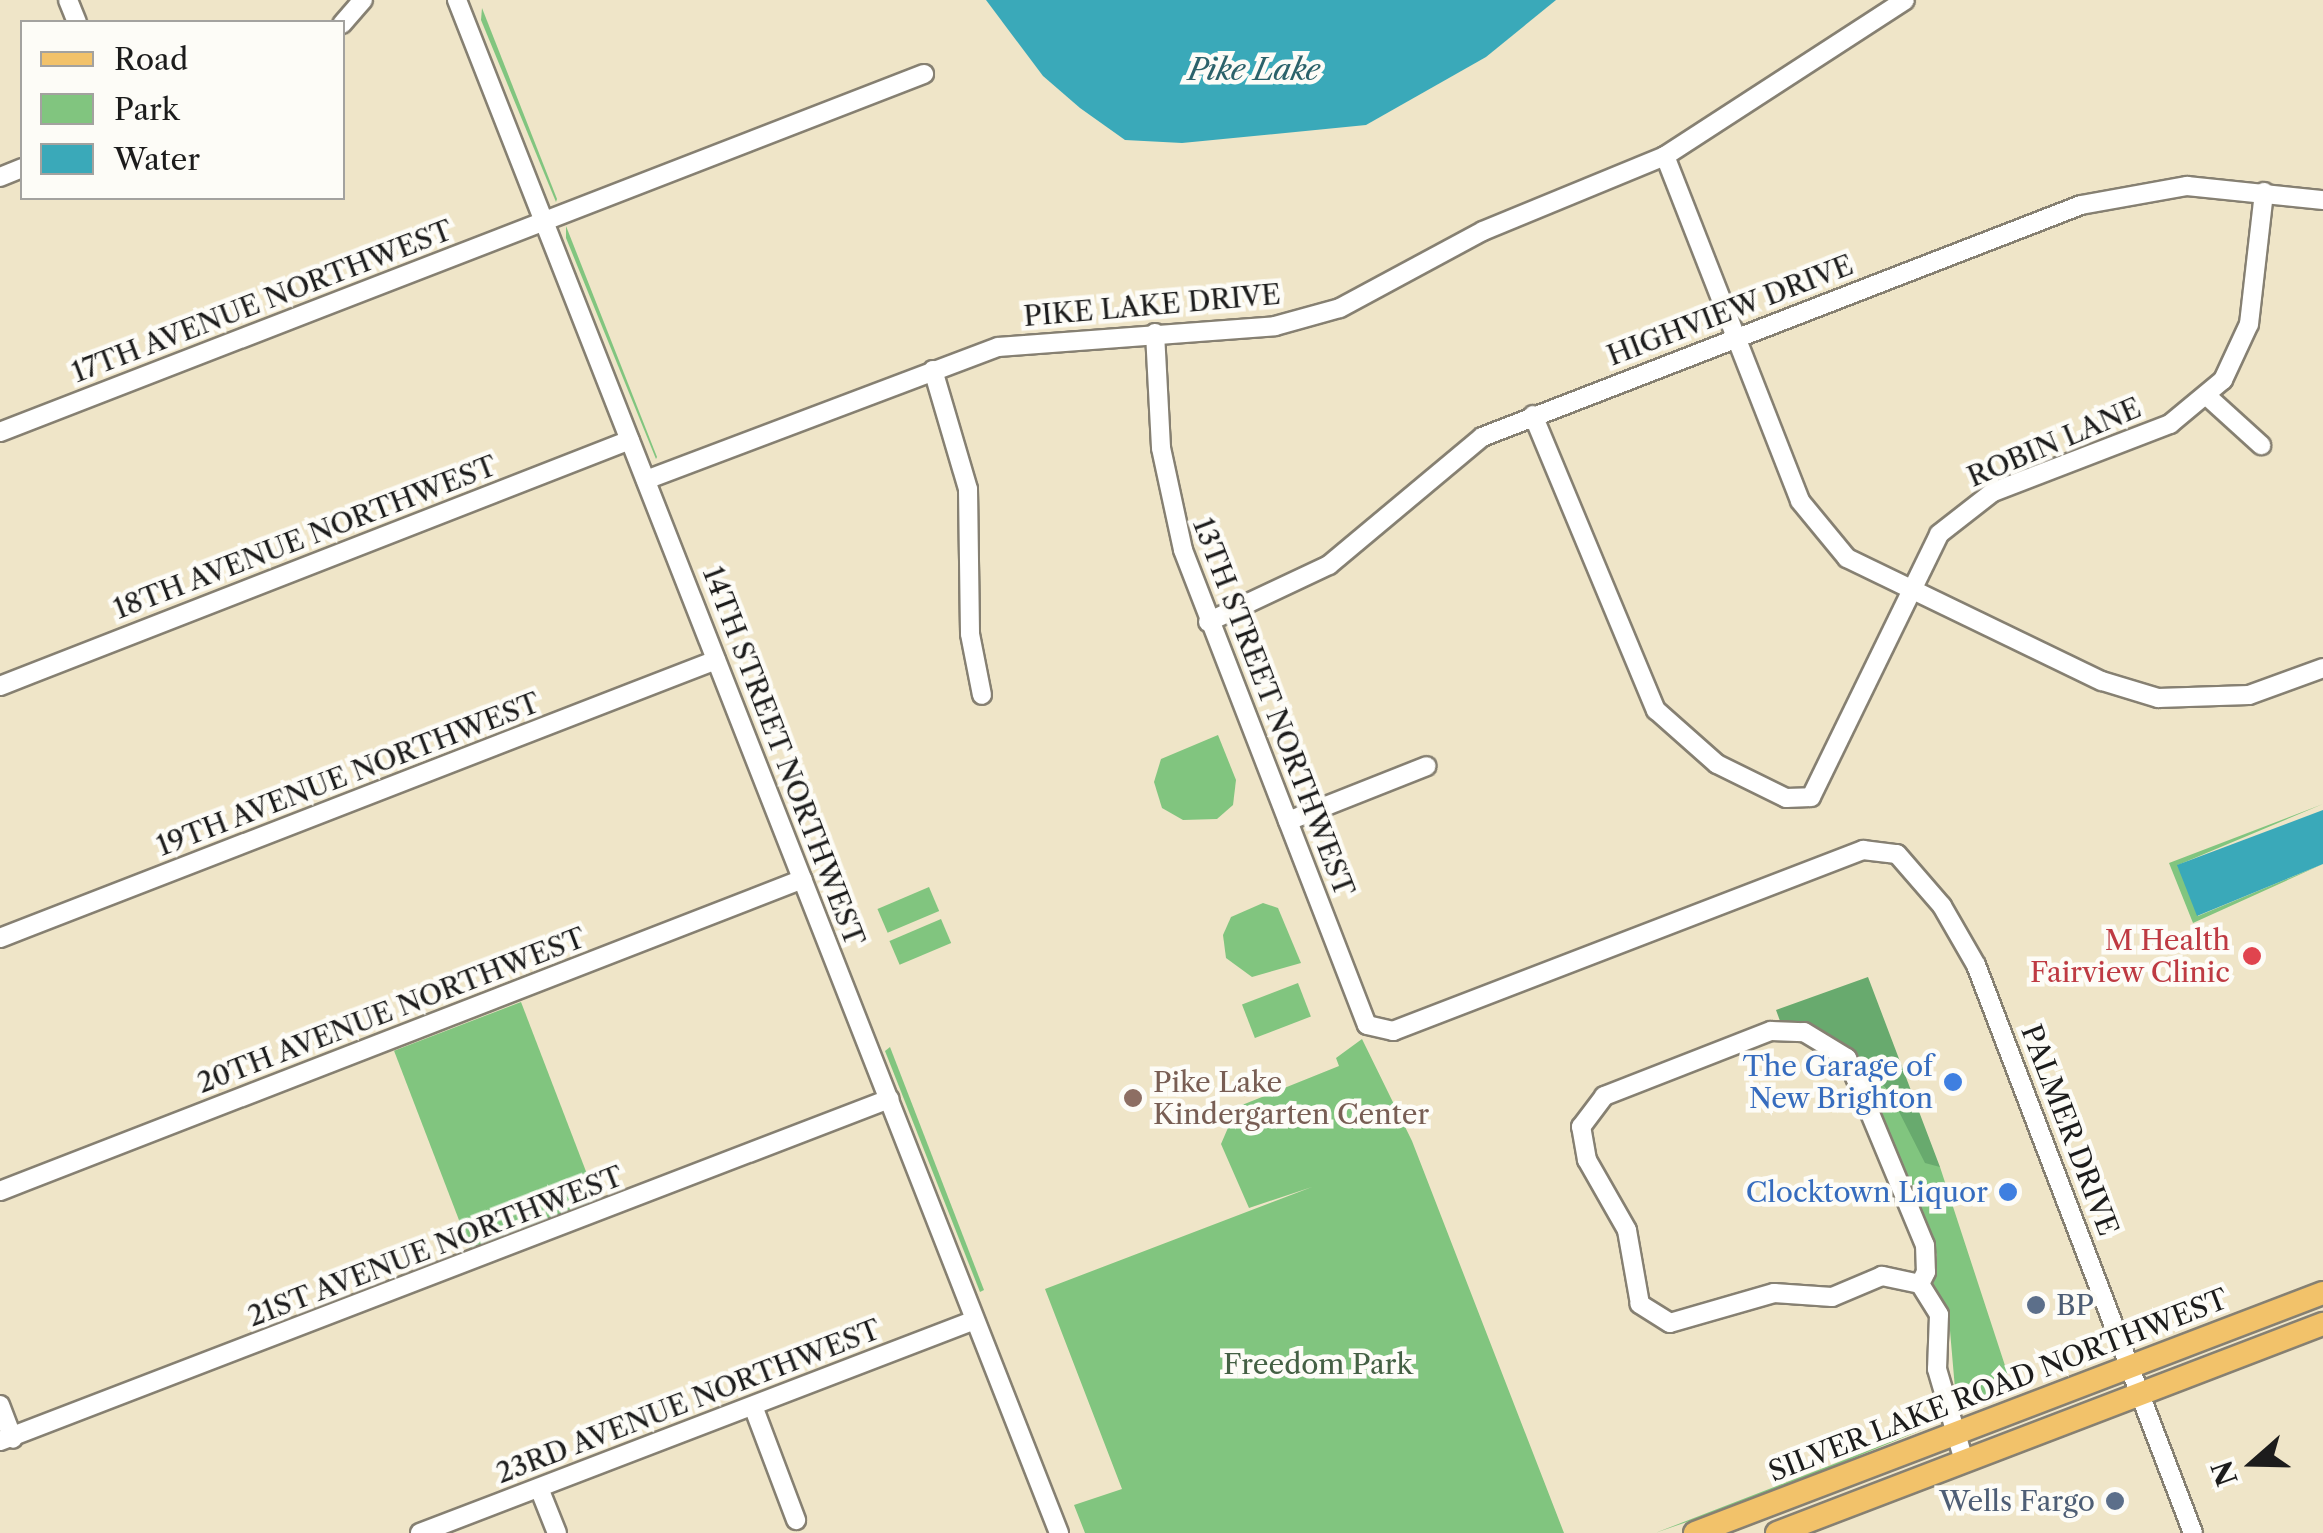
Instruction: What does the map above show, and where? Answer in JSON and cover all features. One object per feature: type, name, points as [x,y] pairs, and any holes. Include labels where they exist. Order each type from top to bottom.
[{"type":"main road","name":"SILVER LAKE ROAD NORTHWEST","points":[[1695,1533],[2323,1293]]},
{"type":"main road","points":[[1776,1533],[2323,1324]]},
{"type":"street","points":[[345,21],[363,0]]},
{"type":"street","name":"14TH STREET NORTHWEST","points":[[457,0],[1059,1533]]},
{"type":"street","name":"PIKE LAKE DRIVE","points":[[646,480],[933,370],[1030,341],[1275,326],[1340,308],[1482,231],[1665,156],[1905,0]]},
{"type":"street","name":"17TH AVENUE NORTHWEST","points":[[0,432],[924,74]]},
{"type":"street","points":[[1665,156],[1815,525],[1847,558],[1909,592],[2158,698],[2248,695],[2323,668]]},
{"type":"street","name":"HIGHVIEW DRIVE","points":[[1208,622],[1330,565],[1452,454],[1533,414],[2116,194],[2188,186],[2323,200]]},
{"type":"street","name":"ROBIN LANE","points":[[1533,414],[1656,710],[1717,764],[1786,798],[1811,797],[1939,534],[1973,504],[2170,424],[2208,397],[2249,324],[2264,192]]},
{"type":"street","name":"13TH STREET NORTHWEST","points":[[1155,333],[1170,506],[1208,622],[1374,1029],[1394,1031],[1863,850]]},
{"type":"street","points":[[933,370],[968,488],[970,634],[982,695]]},
{"type":"street","points":[[2208,397],[2261,445]]},
{"type":"street","name":"18TH AVENUE NORTHWEST","points":[[0,686],[630,440]]},
{"type":"street","name":"19TH AVENUE NORTHWEST","points":[[0,938],[716,660]]},
{"type":"street","points":[[1288,821],[1427,766]]},
{"type":"street","name":"PALMER DRIVE","points":[[1863,850],[1885,847],[1906,862],[1962,936],[2142,1391],[2193,1533]]},
{"type":"street","name":"20TH AVENUE NORTHWEST","points":[[0,1192],[802,880]]},
{"type":"street","points":[[1920,1284],[1882,1276],[1832,1298],[1774,1293],[1680,1324],[1654,1316],[1632,1284],[1618,1205],[1587,1160],[1585,1117],[1604,1096],[1770,1031],[1820,1038],[1858,1077],[1925,1245],[1920,1284],[1939,1315],[1937,1369],[1964,1461]]},
{"type":"street","name":"21ST AVENUE NORTHWEST","points":[[6,1440],[889,1099]]},
{"type":"street","name":"23RD AVENUE NORTHWEST","points":[[420,1533],[975,1320]]},
{"type":"street","points":[[0,1406],[6,1440]]},
{"type":"street","points":[[753,1406],[796,1520]]},
{"type":"street","points":[[539,1488],[556,1533]]},
{"type":"green space","points":[[482,8],[557,199],[556,202],[481,20]]},
{"type":"green space","points":[[566,226],[657,457],[656,459],[566,238]]},
{"type":"green space","points":[[1218,735],[1236,780],[1233,805],[1217,819],[1183,820],[1162,808],[1154,782],[1161,759]]},
{"type":"green space","points":[[2323,804],[2178,865],[2198,916],[2323,864],[2193,923],[2169,863]]},
{"type":"green space","points":[[929,887],[939,911],[888,933],[877,909]]},
{"type":"green space","points":[[1263,903],[1278,908],[1301,963],[1252,977],[1226,958],[1223,935],[1231,917]]},
{"type":"green space","points":[[941,919],[951,943],[900,965],[889,941]]},
{"type":"green space","points":[[1868,977],[1940,1167],[1925,1163],[1889,1092],[1849,1048],[1780,1021],[1776,1010]]},
{"type":"green space","points":[[1298,983],[1311,1017],[1255,1038],[1242,1005]]},
{"type":"green space","points":[[521,1002],[597,1200],[470,1249],[394,1051]]},
{"type":"green space","name":"Freedom Park","points":[[1362,1039],[1412,1141],[1564,1533],[1085,1533],[1074,1505],[1122,1489],[1045,1289],[1312,1187],[1249,1208],[1221,1144],[1237,1107],[1339,1066],[1336,1058]]},
{"type":"green space","points":[[890,1047],[984,1290],[980,1292],[885,1051]]},
{"type":"green space","points":[[1868,1078],[1881,1082],[1940,1167],[2013,1390],[1957,1412],[1949,1319],[1933,1284],[1937,1255]]},
{"type":"green space","points":[[1931,1426],[1762,1496],[1655,1533],[1839,1462]]},
{"type":"water","name":"Pike Lake","points":[[986,0],[1556,0],[1486,57],[1366,125],[1182,143],[1125,140],[1080,108],[1043,76]]},
{"type":"water","points":[[2323,810],[2323,864],[2197,916],[2177,865]]},
{"type":"place","name":"M Health Fairview Clinic","points":[[2252,956]]},
{"type":"place","name":"The Garage of New Brighton","points":[[1953,1082]]},
{"type":"place","name":"Pike Lake Kindergarten Center","points":[[1133,1098]]},
{"type":"place","name":"Clocktown Liquor","points":[[2008,1192]]},
{"type":"place","name":"BP","points":[[2036,1305]]},
{"type":"place","name":"Wells Fargo","points":[[2115,1501]]}]
